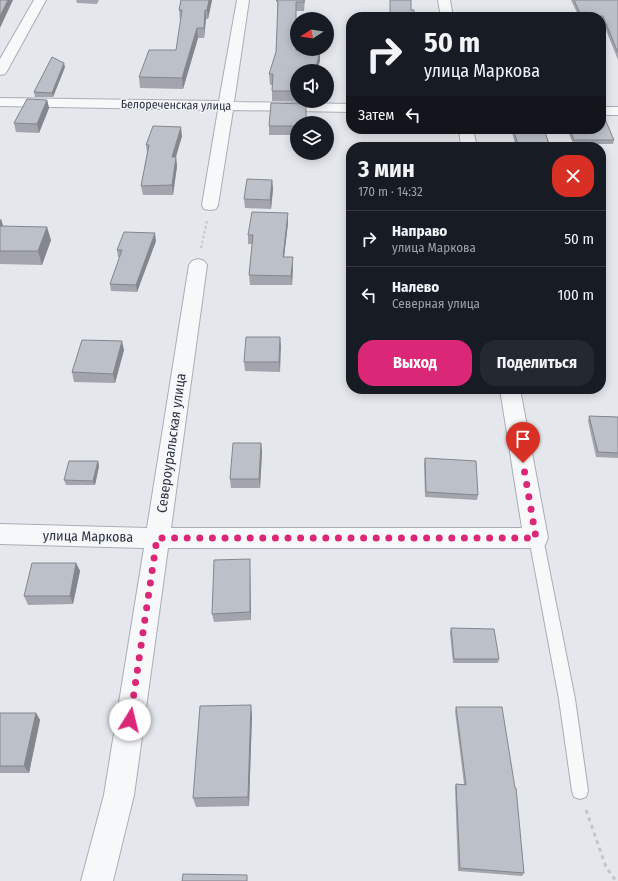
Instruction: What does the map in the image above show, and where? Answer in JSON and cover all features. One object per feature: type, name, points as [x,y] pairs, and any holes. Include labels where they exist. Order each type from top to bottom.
[{"type":"street","points":[[0,71],[40,0]]},
{"type":"street","points":[[210,205],[242,0]]},
{"type":"street","points":[[444,0],[446,12]]},
{"type":"street","name":"Белореченская улица","points":[[0,102],[346,108]]},
{"type":"street","points":[[606,111],[618,111]]},
{"type":"street","name":"Североуральская улица","points":[[97,881],[119,795],[198,265]]},
{"type":"street","points":[[511,394],[536,538]]},
{"type":"street","name":"улица Маркова","points":[[0,534],[157,538],[536,538]]},
{"type":"lane","points":[[536,538],[567,699],[580,791]]},
{"type":"path","points":[[198,265],[210,205]]},
{"type":"path","points":[[580,791],[606,867],[616,881]]},
{"type":"building","points":[[0,0],[8,0],[0,16]]},
{"type":"building","points":[[181,0],[209,0],[207,10],[205,10],[204,28],[197,28],[182,78],[139,77],[149,50],[176,50],[182,10],[179,10]]},
{"type":"building","points":[[304,0],[304,2],[296,2],[296,12],[290,12],[290,56],[319,56],[317,64],[290,64],[290,91],[272,91],[273,74],[269,74],[276,52],[278,1],[276,1]]},
{"type":"building","points":[[390,0],[411,0],[411,10],[414,10],[414,12],[390,12]]},
{"type":"building","points":[[574,0],[618,0],[618,53],[606,23],[606,12],[579,12]]},
{"type":"building","points":[[52,57],[64,63],[52,93],[34,92]]},
{"type":"building","points":[[27,99],[47,100],[37,124],[14,123]]},
{"type":"building","points":[[271,103],[290,104],[290,108],[306,108],[306,116],[290,116],[290,126],[269,126]]},
{"type":"building","points":[[606,121],[614,140],[574,140],[572,134],[606,134]]},
{"type":"building","points":[[153,126],[181,127],[172,157],[176,157],[172,185],[141,186],[149,145],[146,145]]},
{"type":"building","points":[[515,134],[546,134],[548,142],[517,142]]},
{"type":"building","points":[[247,179],[272,180],[270,200],[244,199]]},
{"type":"building","points":[[252,212],[288,213],[283,257],[293,257],[291,276],[249,275],[253,235],[248,235]]},
{"type":"building","points":[[0,226],[47,227],[38,251],[0,251]]},
{"type":"building","points":[[124,232],[155,233],[136,285],[110,284],[122,250],[117,250]]},
{"type":"building","points":[[246,337],[280,337],[279,362],[244,362]]},
{"type":"building","points":[[82,340],[122,341],[113,374],[72,372]]},
{"type":"building","points":[[589,416],[618,417],[618,453],[598,452]]},
{"type":"building","points":[[233,443],[261,443],[259,479],[230,479]]},
{"type":"building","points":[[425,458],[476,461],[478,495],[426,492]]},
{"type":"building","points":[[69,461],[98,461],[93,481],[64,480]]},
{"type":"building","points":[[250,559],[250,612],[212,614],[214,560]]},
{"type":"building","points":[[32,563],[76,563],[70,596],[24,596]]},
{"type":"building","points":[[451,628],[494,629],[499,659],[454,659]]},
{"type":"building","points":[[251,705],[248,797],[193,798],[200,706]]},
{"type":"building","points":[[456,707],[502,707],[516,788],[524,873],[460,868],[456,784],[466,785]]},
{"type":"building","points":[[0,713],[36,713],[24,766],[0,766]]},
{"type":"building","points":[[183,874],[247,875],[247,881],[182,881]]},
{"type":"route","points":[[130,720],[157,538],[536,538],[523,463]]}]
